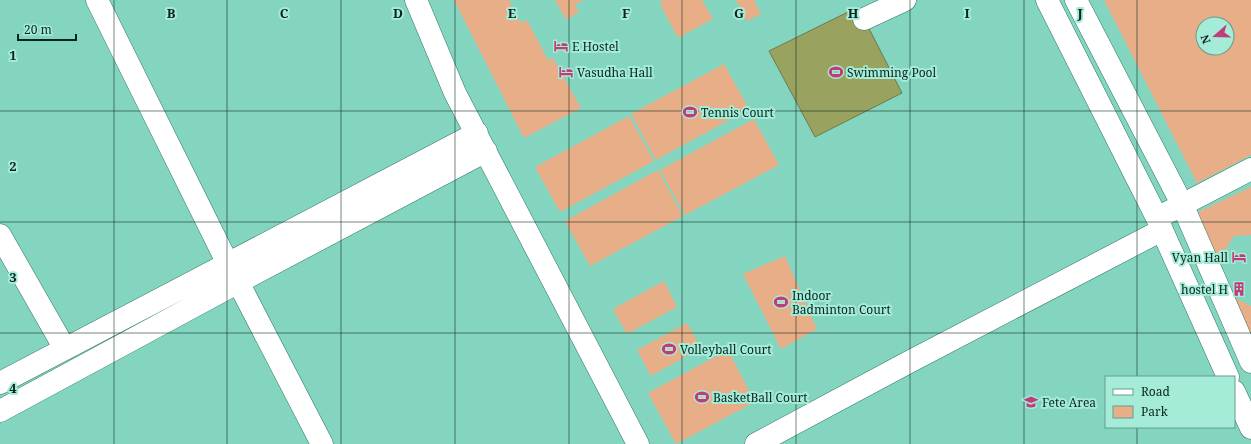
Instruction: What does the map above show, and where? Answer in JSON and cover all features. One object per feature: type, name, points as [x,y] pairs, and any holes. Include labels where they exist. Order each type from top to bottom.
[{"type":"street","points":[[97,0],[233,273],[322,444]]},
{"type":"street","points":[[416,0],[455,93],[638,444]]},
{"type":"street","points":[[864,19],[905,0]]},
{"type":"street","points":[[1047,0],[1167,216],[1251,362]]},
{"type":"street","points":[[1059,0],[1167,216]]},
{"type":"street","points":[[1076,0],[1167,216],[1228,376]]},
{"type":"street","points":[[0,411],[233,273],[481,142]]},
{"type":"street","points":[[756,444],[902,366],[1251,169]]},
{"type":"street","points":[[0,235],[65,349]]},
{"type":"street","points":[[0,383],[65,349],[233,273]]},
{"type":"street","points":[[1235,393],[1251,428]]},
{"type":"shaded area","points":[[0,0],[1251,0],[1251,444],[0,444]]},
{"type":"shaded area","name":"Swimming Pool","points":[[858,7],[902,93],[815,137],[769,51]]},
{"type":"green space","points":[[454,0],[509,0],[521,23],[527,20],[548,60],[553,58],[581,108],[524,138]]},
{"type":"green space","points":[[555,0],[584,0],[575,5],[579,12],[566,20]]},
{"type":"green space","points":[[661,0],[702,0],[713,19],[678,38],[660,4],[662,2]]},
{"type":"green space","points":[[736,0],[754,0],[761,14],[747,21]]},
{"type":"green space","points":[[1104,0],[1251,0],[1251,155],[1197,183]]},
{"type":"green space","name":"Tennis Court","points":[[724,64],[749,109],[656,160],[631,114]]},
{"type":"green space","points":[[629,116],[654,161],[560,212],[535,167]]},
{"type":"green space","name":"Tennis Court","points":[[754,119],[779,165],[685,215],[660,170]]},
{"type":"green space","points":[[658,170],[683,216],[590,266],[565,221]]},
{"type":"green space","points":[[1251,187],[1251,235],[1234,236],[1217,263],[1194,214]]},
{"type":"green space","name":"Indoor Badminton Court","points":[[785,256],[817,329],[781,349],[743,274]]},
{"type":"green space","name":"Volleyball Court","points":[[664,281],[677,307],[627,334],[613,309]]},
{"type":"green space","points":[[1230,295],[1251,306],[1251,342]]},
{"type":"green space","name":"Volleyball Court","points":[[687,323],[701,348],[651,376],[637,350]]},
{"type":"green space","name":"BasketBall Court","points":[[728,350],[755,402],[676,444],[648,393]]},
{"type":"place","name":"E Hostel","points":[[561,46]]},
{"type":"place","name":"Vasudha Hall","points":[[566,72]]},
{"type":"place","name":"Swimming Pool","points":[[836,72]]},
{"type":"place","name":"Tennis Court","points":[[690,112]]},
{"type":"place","name":"Vyan Hall","points":[[1239,257]]},
{"type":"place","name":"hostel H","points":[[1239,289]]},
{"type":"place","name":"Indoor Badminton Court","points":[[781,302]]},
{"type":"place","name":"Volleyball Court","points":[[669,349]]},
{"type":"place","name":"BasketBall Court","points":[[702,397]]},
{"type":"place","name":"Fete Area","points":[[1031,402]]}]
